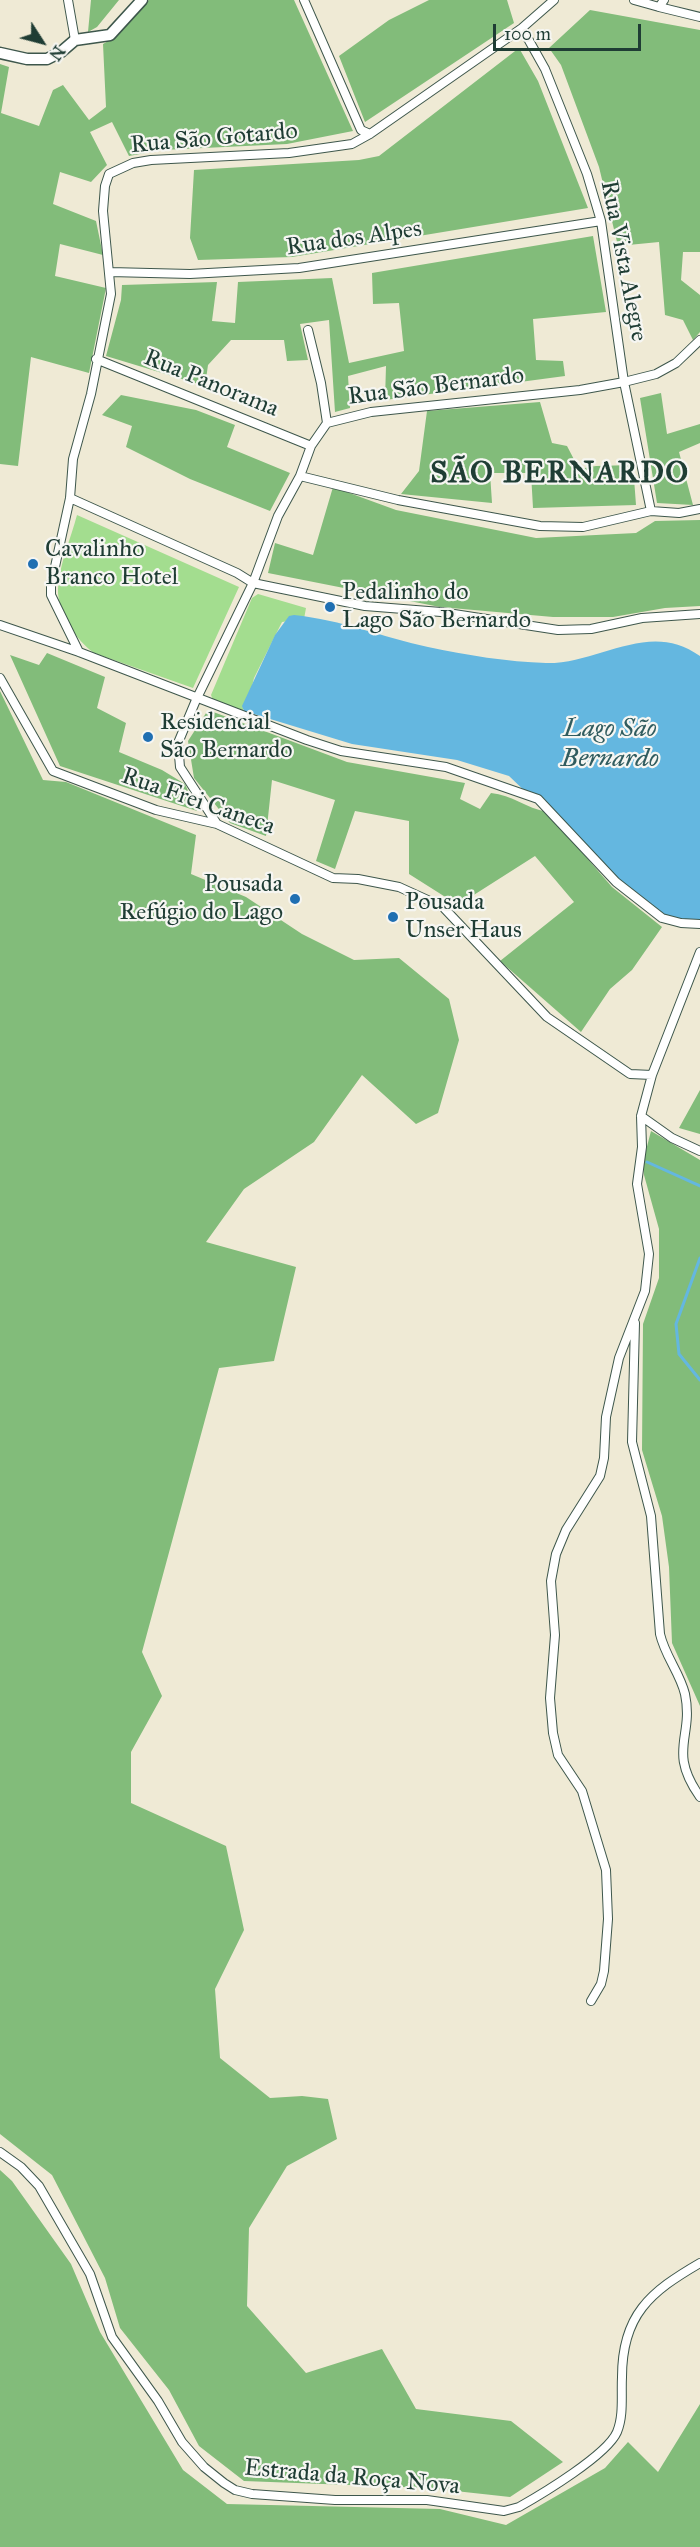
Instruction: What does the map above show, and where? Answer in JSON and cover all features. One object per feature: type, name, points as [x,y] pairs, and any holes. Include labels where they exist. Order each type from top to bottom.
[{"type":"street","points":[[68,0],[75,40]]},
{"type":"street","points":[[0,53],[27,59],[47,59],[61,52],[75,40],[110,35],[142,0]]},
{"type":"street","points":[[304,0],[361,130],[370,134]]},
{"type":"street","name":"Rua São Gotardo","points":[[79,652],[51,595],[70,498],[73,459],[91,394],[96,359],[111,294],[103,201],[106,180],[116,169],[151,160],[289,153],[352,144],[370,134],[522,28],[554,0]]},
{"type":"street","points":[[634,0],[661,4],[700,17]]},
{"type":"street","name":"Rua Vista Alegre","points":[[522,28],[549,80],[587,174],[601,221],[624,382],[651,511]]},
{"type":"street","name":"Rua dos Alpes","points":[[110,272],[190,273],[299,268],[601,221]]},
{"type":"street","points":[[308,330],[321,383],[327,423]]},
{"type":"street","name":"Rua São Bernardo","points":[[217,824],[180,768],[178,743],[196,700],[253,583],[278,516],[300,476],[310,446],[327,423],[371,412],[569,391],[624,382],[656,374],[676,363],[700,340]]},
{"type":"street","name":"Rua Panorama","points":[[96,359],[310,446]]},
{"type":"street","points":[[300,476],[398,500],[540,526],[582,527],[651,511],[679,513],[700,510]]},
{"type":"street","points":[[70,498],[237,573],[253,583],[364,606],[441,612],[558,630],[591,629],[642,618],[700,614]]},
{"type":"street","points":[[0,626],[79,652],[196,700],[341,752],[446,767],[538,799],[597,864],[662,918],[681,923],[700,924]]},
{"type":"street","name":"Rua Frei Caneca","points":[[0,678],[53,771],[156,810],[217,824],[333,878],[358,879],[399,887],[442,907],[547,1017],[630,1074],[652,1075]]},
{"type":"street","points":[[591,2001],[601,1984],[604,1971],[608,1919],[606,1870],[582,1791],[558,1755],[553,1733],[550,1698],[555,1635],[552,1581],[561,1542],[592,1491],[602,1469],[608,1407],[623,1343],[635,1322],[645,1291],[649,1254],[637,1184],[642,1148],[641,1116],[652,1075],[700,952]]},
{"type":"street","points":[[641,1116],[672,1138],[700,1151]]},
{"type":"street","points":[[635,1322],[632,1442],[651,1516],[661,1641],[685,1694],[682,1759],[700,1797]]},
{"type":"street","name":"Estrada da Roça Nova","points":[[0,2152],[21,2167],[39,2186],[90,2274],[112,2337],[158,2401],[176,2434],[196,2459],[217,2478],[247,2493],[335,2500],[427,2500],[504,2511],[519,2507],[595,2456],[612,2441],[622,2415],[623,2357],[632,2322],[654,2293],[700,2263]]},
{"type":"green space","points":[[91,0],[119,0],[97,27],[88,32]]},
{"type":"green space","points":[[149,0],[294,0],[353,131],[287,144],[162,150],[129,156],[112,122],[90,132],[107,165],[91,182],[60,172],[53,204],[96,221],[103,255],[60,244],[55,276],[106,288],[89,373],[31,357],[18,466],[0,464],[0,64],[9,67],[1,113],[39,126],[53,90],[63,85],[89,120],[106,107],[103,44],[112,39]]},
{"type":"green space","points":[[429,0],[507,0],[514,23],[365,122],[339,56],[389,20]]},
{"type":"green space","points":[[590,10],[700,30],[700,252],[683,252],[681,280],[700,295],[700,332],[693,340],[683,320],[665,315],[659,242],[618,246],[599,167],[561,65],[549,48]]},
{"type":"green space","points":[[519,48],[538,81],[588,208],[292,257],[198,260],[190,238],[194,170],[359,160],[379,156]]},
{"type":"green space","points":[[593,236],[606,312],[533,319],[536,360],[563,361],[565,376],[385,400],[386,366],[348,376],[350,408],[335,412],[329,320],[300,324],[308,360],[287,361],[284,340],[231,340],[208,365],[205,386],[106,356],[121,300],[122,285],[217,282],[212,321],[235,323],[238,282],[332,278],[349,363],[404,351],[399,303],[373,304],[372,273]]},
{"type":"green space","points":[[661,393],[667,434],[700,424],[700,443],[679,452],[693,505],[657,503],[640,398]]},
{"type":"green space","points":[[121,395],[196,410],[235,425],[227,447],[290,473],[270,511],[190,479],[126,447],[132,426],[102,415]]},
{"type":"green space","points":[[540,402],[552,443],[567,446],[579,469],[633,465],[636,505],[533,508],[531,473],[490,473],[492,503],[401,494],[419,471],[427,411]]},
{"type":"green space","points":[[333,487],[396,510],[536,538],[636,533],[655,521],[700,520],[700,606],[665,608],[613,617],[553,617],[440,607],[268,573],[275,543],[313,555]]},
{"type":"green space","points":[[77,515],[239,587],[193,688],[94,653],[75,634],[64,616],[58,589],[63,561]]},
{"type":"green space","points":[[258,594],[306,608],[304,619],[282,622],[254,678],[249,699],[242,712],[213,700],[211,695],[252,598]]},
{"type":"green space","points":[[47,653],[105,677],[97,708],[126,723],[119,752],[162,770],[185,784],[197,811],[60,766],[10,655],[39,665]]},
{"type":"green space","points":[[0,691],[43,780],[66,782],[196,835],[191,874],[246,897],[302,934],[354,960],[399,958],[449,999],[459,1040],[438,1113],[416,1124],[362,1075],[314,1142],[244,1189],[206,1242],[296,1267],[274,1361],[219,1368],[142,1652],[162,1696],[131,1752],[131,1803],[226,1846],[244,1930],[215,1989],[220,2058],[270,2098],[302,2096],[328,2099],[337,2139],[287,2166],[249,2228],[247,2306],[306,2373],[382,2349],[416,2409],[511,2421],[563,2462],[510,2497],[428,2488],[244,2481],[199,2446],[169,2390],[120,2328],[105,2278],[52,2175],[0,2134]]},
{"type":"green space","points":[[208,710],[347,762],[465,783],[460,799],[480,809],[491,793],[506,796],[547,812],[612,887],[662,927],[632,970],[610,989],[581,1032],[500,961],[574,902],[535,856],[458,905],[409,874],[409,821],[355,811],[335,869],[316,861],[335,800],[272,780],[266,836],[230,823],[194,778],[188,741]]},
{"type":"green space","points":[[700,1090],[700,1134],[679,1128]]},
{"type":"green space","points":[[651,1131],[700,1160],[700,1706],[672,1643],[669,1567],[662,1516],[642,1450],[643,1324],[659,1278],[659,1229],[644,1175],[643,1162]]},
{"type":"green space","points":[[0,2170],[12,2181],[71,2264],[100,2332],[183,2470],[227,2504],[440,2509],[506,2525],[605,2468],[628,2442],[658,2472],[700,2404],[700,2547],[0,2547]]},
{"type":"water","name":"Lago São Bernardo","points":[[289,616],[329,621],[428,647],[517,661],[546,663],[566,661],[643,642],[662,642],[681,646],[700,656],[700,927],[664,916],[637,898],[509,776],[457,760],[352,744],[244,711],[242,706],[275,635]]},
{"type":"waterway","points":[[647,1162],[700,1186]]},
{"type":"waterway","points":[[700,1258],[676,1324],[679,1354],[700,1380]]},
{"type":"place","name":"Cavalinho Branco Hotel","points":[[33,564]]},
{"type":"place","name":"Pedalinho do Lago São Bernardo","points":[[330,607]]},
{"type":"place","name":"Residencial São Bernardo","points":[[148,737]]},
{"type":"place","name":"Pousada Refúgio do Lago","points":[[295,899]]},
{"type":"place","name":"Pousada Unser Haus","points":[[393,917]]},
{"type":"district","name":"SÃO BERNARDO","points":[[560,475]]}]
